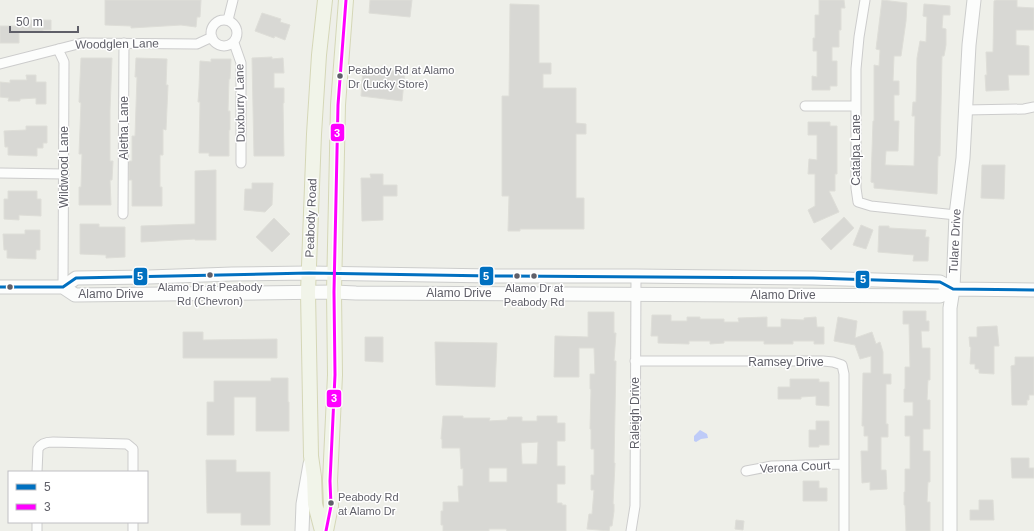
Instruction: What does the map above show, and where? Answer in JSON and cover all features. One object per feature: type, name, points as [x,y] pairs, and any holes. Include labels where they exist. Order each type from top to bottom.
[{"type":"main road","name":"Peabody Road","points":[[322,531],[315,504],[312,456],[308,292],[314,134],[319,55],[325,0]]},
{"type":"main road","name":"Peabody Road","points":[[326,531],[330,506],[335,375],[334,292],[338,105],[346,0]]},
{"type":"main road","name":"Tulare Drive","points":[[950,531],[950,308],[953,290],[956,215],[963,158],[969,45],[974,0]]},
{"type":"main road","name":"Alamo Drive","points":[[0,287],[63,287],[76,278],[335,273],[492,276],[813,278],[940,282],[953,290]]},
{"type":"main road","name":"Alamo Drive","points":[[63,287],[75,296],[308,292],[940,296],[953,290],[1034,290]]},
{"type":"main road","points":[[302,531],[303,504],[312,456]]},
{"type":"street","points":[[228,20],[233,0]]},
{"type":"street","name":"Catalpa Lane","points":[[865,0],[859,36],[856,69],[856,188],[858,202],[871,206],[956,215]]},
{"type":"street","points":[[228,20],[234,24],[237,30],[237,37],[234,43],[228,46],[221,46],[215,43],[211,30],[215,24],[228,20]]},
{"type":"street","name":"Woodglen Lane","points":[[0,64],[82,43],[124,42],[196,44],[212,37]]},
{"type":"street","name":"Aletha Lane","points":[[123,214],[124,42]]},
{"type":"street","name":"Duxburry Lane","points":[[234,43],[241,63],[241,163]]},
{"type":"street","name":"Wildwood Lane","points":[[58,49],[64,62],[63,287]]},
{"type":"street","points":[[805,106],[856,106]]},
{"type":"street","points":[[966,110],[1024,109],[1034,107]]},
{"type":"street","points":[[0,173],[64,174]]},
{"type":"street","name":"Raleigh Drive","points":[[631,531],[635,506],[636,276]]},
{"type":"street","name":"Ramsey Drive","points":[[635,360],[823,361],[842,365],[844,374],[844,531]]},
{"type":"street","points":[[37,471],[38,449],[46,442],[127,444],[133,449],[133,471]]},
{"type":"street","name":"Verona Court","points":[[746,471],[772,466],[844,464]]},
{"type":"water","points":[[700,430],[707,434],[708,438],[701,439],[696,442],[694,441],[694,436]]},
{"type":"building","points":[[105,0],[201,0],[200,17],[197,17],[196,27],[181,25],[131,28],[131,26],[105,25]]},
{"type":"building","points":[[370,0],[412,0],[410,17],[369,13]]},
{"type":"building","points":[[819,0],[844,0],[845,8],[841,8],[839,47],[832,47],[832,61],[837,61],[837,86],[830,86],[830,90],[812,90],[812,76],[817,77],[817,51],[813,51],[813,38],[815,38],[815,15],[819,15]]},
{"type":"building","points":[[882,0],[907,3],[901,56],[894,56],[893,81],[899,81],[899,95],[894,95],[894,121],[899,121],[898,151],[886,151],[885,165],[914,166],[915,116],[912,116],[913,102],[916,102],[917,58],[920,41],[926,42],[927,17],[923,16],[924,4],[950,6],[950,15],[943,15],[942,28],[946,29],[946,45],[944,56],[942,56],[940,156],[938,156],[937,194],[874,188],[874,183],[871,182],[874,121],[874,65],[879,66],[880,50],[876,49]]},
{"type":"building","points":[[1017,0],[1017,7],[1034,8],[1034,30],[1016,30],[1016,45],[1029,46],[1029,75],[1008,75],[1009,90],[986,91],[986,52],[993,52],[994,1]]},
{"type":"building","points":[[510,4],[539,5],[539,63],[551,63],[551,74],[543,74],[543,88],[576,88],[576,123],[586,124],[586,134],[576,134],[576,198],[584,198],[584,229],[520,229],[520,231],[508,231],[509,196],[502,196],[502,96],[509,96]]},
{"type":"building","points":[[262,13],[281,19],[280,22],[290,25],[285,40],[275,36],[274,38],[255,31]]},
{"type":"building","points":[[24,20],[51,20],[51,30],[43,30],[43,32],[19,32],[19,43],[0,43],[0,26],[24,26]]},
{"type":"building","points":[[272,57],[272,59],[283,58],[284,73],[274,73],[274,88],[284,88],[284,156],[254,156],[252,58]]},
{"type":"building","points":[[81,58],[112,58],[110,161],[113,161],[112,180],[110,180],[111,205],[79,205],[82,154],[79,154]]},
{"type":"building","points":[[136,58],[167,59],[166,85],[168,85],[166,130],[163,129],[163,155],[160,155],[160,187],[162,187],[162,206],[132,206],[132,180],[129,180],[129,161],[132,161],[132,136],[135,136],[137,77],[135,77]]},
{"type":"building","points":[[211,59],[231,59],[228,111],[230,111],[229,156],[209,156],[209,153],[199,153],[200,102],[198,102],[200,61],[211,62]]},
{"type":"building","points":[[363,68],[405,72],[402,101],[361,96]]},
{"type":"building","points":[[26,75],[36,75],[36,82],[46,82],[46,104],[36,104],[36,98],[20,99],[20,101],[8,101],[9,98],[0,97],[0,82],[10,83],[10,80],[27,80]]},
{"type":"building","points":[[808,122],[830,122],[830,126],[837,126],[837,174],[835,174],[835,191],[829,191],[839,212],[814,223],[808,210],[815,206],[815,174],[808,174],[809,159],[817,160],[817,135],[808,135]]},
{"type":"building","points":[[26,126],[47,126],[47,143],[43,143],[43,148],[37,148],[37,156],[8,155],[8,147],[5,147],[4,131],[26,130]]},
{"type":"building","points":[[982,165],[1005,165],[1004,199],[981,198]]},
{"type":"building","points":[[216,170],[216,240],[195,239],[141,242],[141,226],[195,224],[195,171]]},
{"type":"building","points":[[370,174],[383,174],[383,185],[397,185],[397,196],[383,196],[383,220],[362,221],[361,178],[371,178]]},
{"type":"building","points":[[252,183],[273,183],[272,205],[265,212],[244,210],[245,189],[252,189]]},
{"type":"building","points":[[8,191],[37,191],[37,199],[41,199],[41,216],[19,215],[19,220],[4,219],[4,199],[8,199]]},
{"type":"building","points":[[844,217],[854,228],[831,250],[821,239]]},
{"type":"building","points":[[274,218],[290,234],[272,252],[256,237]]},
{"type":"building","points":[[80,224],[99,224],[99,227],[125,227],[125,257],[106,258],[106,255],[80,254]]},
{"type":"building","points":[[861,225],[873,230],[866,249],[853,245]]},
{"type":"building","points":[[879,226],[926,230],[925,237],[929,237],[928,261],[913,261],[914,255],[878,252]]},
{"type":"building","points":[[25,230],[40,230],[40,250],[36,250],[36,259],[7,258],[7,250],[4,250],[3,234],[25,234]]},
{"type":"building","points":[[903,311],[926,311],[926,321],[929,321],[929,331],[921,331],[922,348],[930,348],[930,380],[928,380],[927,400],[930,400],[930,429],[923,429],[923,451],[930,451],[930,482],[928,482],[927,502],[930,502],[930,531],[906,531],[904,492],[905,469],[910,469],[910,436],[905,436],[905,416],[913,416],[913,402],[904,402],[905,367],[910,367],[909,324],[903,324]]},
{"type":"building","points":[[588,312],[614,312],[614,333],[616,333],[614,361],[616,361],[614,511],[612,526],[610,526],[609,531],[587,529],[589,514],[592,514],[594,490],[591,490],[591,475],[594,475],[594,449],[591,449],[590,374],[595,374],[594,348],[579,348],[579,377],[554,377],[555,336],[588,337]]},
{"type":"building","points":[[652,315],[671,315],[671,321],[687,321],[687,317],[700,317],[700,319],[724,319],[724,322],[739,322],[738,318],[767,317],[767,327],[781,327],[781,319],[804,320],[804,318],[816,317],[817,327],[824,327],[824,344],[814,344],[814,341],[793,341],[793,344],[764,344],[764,341],[724,341],[724,343],[710,344],[710,341],[689,341],[689,344],[658,343],[658,336],[651,336]]},
{"type":"building","points":[[838,317],[857,321],[855,338],[872,332],[876,344],[880,342],[883,352],[883,374],[891,374],[891,384],[886,384],[886,424],[888,424],[888,437],[881,437],[881,470],[886,470],[887,489],[870,490],[870,482],[862,483],[861,451],[868,451],[868,436],[864,436],[864,426],[862,426],[863,373],[871,373],[871,356],[860,359],[855,345],[834,341]]},
{"type":"building","points":[[997,326],[999,346],[994,346],[994,374],[979,373],[979,369],[975,369],[975,364],[970,364],[971,347],[969,337],[977,337],[977,327]]},
{"type":"building","points":[[183,332],[203,332],[203,340],[277,339],[277,358],[183,358]]},
{"type":"building","points":[[365,337],[383,337],[383,362],[365,361]]},
{"type":"building","points":[[435,342],[497,343],[495,387],[436,385]]},
{"type":"building","points":[[1015,357],[1034,357],[1034,395],[1029,395],[1027,405],[1012,405],[1011,366],[1015,365]]},
{"type":"building","points":[[271,378],[288,378],[289,431],[256,431],[256,397],[234,397],[234,435],[207,435],[207,402],[214,402],[214,381],[271,381]]},
{"type":"building","points":[[790,379],[819,379],[819,382],[829,382],[829,406],[816,405],[816,396],[801,397],[801,399],[778,399],[778,387],[790,387]]},
{"type":"building","points":[[443,416],[490,418],[489,421],[507,420],[508,417],[522,417],[522,421],[537,421],[537,416],[557,416],[557,423],[565,423],[565,441],[557,441],[557,466],[565,466],[565,484],[557,484],[557,503],[566,505],[566,531],[507,531],[506,529],[489,529],[489,531],[443,531],[443,525],[441,525],[441,511],[443,511],[443,502],[459,502],[458,486],[463,486],[463,468],[461,469],[460,448],[442,448],[441,439]],"holes":[[[538,442],[537,464],[522,464],[521,443]],[[489,468],[507,468],[507,482],[489,482]]]},
{"type":"building","points":[[816,421],[829,421],[829,445],[809,447],[809,430],[816,430]]},
{"type":"building","points":[[1011,458],[1029,458],[1029,468],[1034,468],[1034,478],[1012,478]]},
{"type":"building","points":[[206,460],[236,460],[236,472],[270,472],[270,525],[241,525],[241,513],[207,513]]},
{"type":"building","points":[[803,481],[819,481],[819,488],[827,488],[827,501],[803,501]]},
{"type":"building","points":[[979,500],[993,500],[994,520],[970,520],[970,510],[979,510]]},
{"type":"building","points":[[736,520],[744,521],[743,530],[735,529]]},
{"type":"transit line","name":"3","points":[[326,531],[331,506],[330,481],[335,375],[334,292],[338,105],[346,0]]},
{"type":"transit line","name":"5","points":[[0,287],[63,287],[76,278],[309,273],[813,278],[940,282],[953,289],[1034,290]]},
{"type":"place","name":"Peabody Rd at Alamo Dr (Lucky Store)","points":[[340,76]]},
{"type":"place","name":"Alamo Dr at Peabody Rd (Chevron)","points":[[210,275]]},
{"type":"place","name":"Alamo Dr at Peabody Rd","points":[[534,276]]},
{"type":"place","name":"Peabody Rd at Alamo Dr","points":[[331,503]]}]
